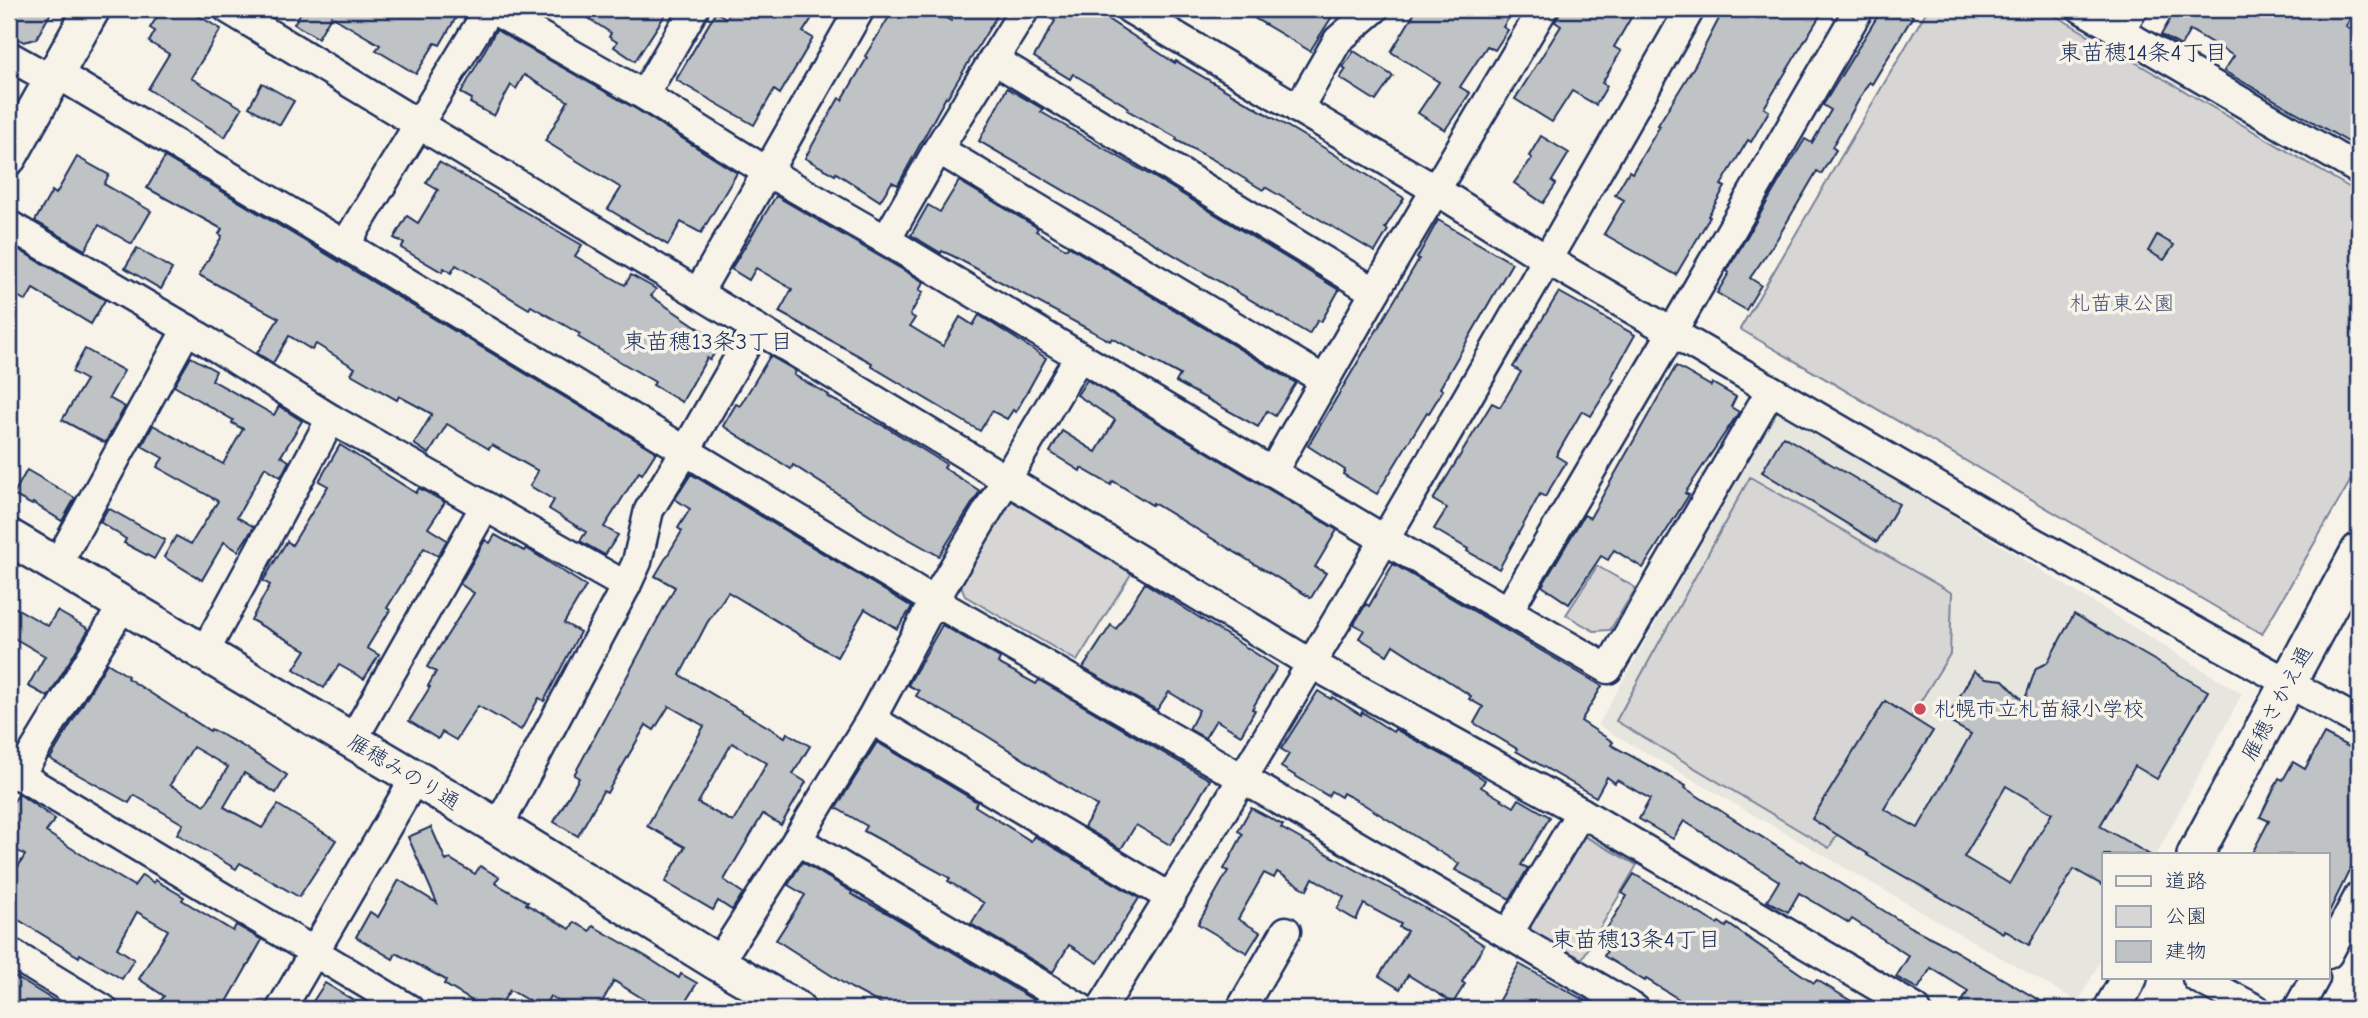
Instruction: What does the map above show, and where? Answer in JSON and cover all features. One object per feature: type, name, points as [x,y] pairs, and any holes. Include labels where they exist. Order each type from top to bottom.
[{"type":"street","points":[[9,157],[92,9]]},
{"type":"street","points":[[228,9],[1310,663],[1581,812],[1916,1009]]},
{"type":"street","points":[[345,245],[490,9],[644,95],[766,171],[886,240],[1385,540],[1608,669],[1771,390]]},
{"type":"street","points":[[644,95],[694,9]]},
{"type":"street","points":[[698,293],[860,9]]},
{"type":"street","points":[[886,240],[938,149],[1025,9]]},
{"type":"street","points":[[1130,9],[1436,190],[1546,259],[2026,538],[2359,722]]},
{"type":"street","points":[[1298,109],[1338,40],[1374,9]]},
{"type":"street","points":[[1273,471],[1375,292],[1543,9]]},
{"type":"street","points":[[1101,1009],[1171,898],[1385,540],[1690,9]]},
{"type":"street","points":[[1508,611],[1859,9]]},
{"type":"street","points":[[2082,9],[2126,20],[2359,170]]},
{"type":"street","points":[[9,56],[54,76],[345,245],[933,601],[1242,778],[1635,1009]]},
{"type":"street","points":[[993,59],[1375,292]]},
{"type":"street","points":[[938,149],[1324,380]]},
{"type":"street","points":[[9,225],[187,329],[331,419],[626,586]]},
{"type":"street","points":[[498,827],[626,586],[637,562],[649,510],[756,328]]},
{"type":"street","points":[[57,565],[187,329]]},
{"type":"street","points":[[718,963],[871,719],[933,601],[1079,356]]},
{"type":"street","points":[[204,653],[331,419]]},
{"type":"street","points":[[352,741],[485,506]]},
{"type":"street","name":"雁穂みのり通","points":[[9,537],[498,827],[797,1009]]},
{"type":"street","name":"雁穂さかえ通","points":[[2196,853],[2359,551]]},
{"type":"street","points":[[123,605],[14,772],[409,1009]]},
{"type":"street","points":[[871,719],[1171,898]]},
{"type":"street","points":[[281,1009],[415,778]]},
{"type":"street","points":[[1508,934],[1581,812]]},
{"type":"street","points":[[797,840],[1082,1009]]},
{"type":"street","points":[[2330,950],[2359,896]]},
{"type":"street","points":[[1241,1009],[1286,931]]},
{"type":"street","points":[[9,952],[103,1009]]},
{"type":"street","points":[[2112,1009],[2128,979]]},
{"type":"street","points":[[2199,979],[2256,1009]]},
{"type":"street","points":[[2298,1009],[2314,979]]},
{"type":"shaded area","name":"札幌市立札苗緑小学校","points":[[1778,408],[2242,694],[2157,853],[2102,853],[2102,958],[2078,1002],[1598,725]]},
{"type":"green space","name":"札苗東公園","points":[[1922,9],[2044,9],[2359,193],[2359,466],[2262,634],[1740,329],[1926,12]]},
{"type":"green space","points":[[1750,477],[1952,593],[1950,654],[1829,848],[1616,721]]},
{"type":"green space","points":[[1020,500],[1134,569],[1077,661],[965,596],[960,582],[1006,501]]},
{"type":"green space","points":[[1597,566],[1636,588],[1610,630],[1594,631],[1566,615]]},
{"type":"green space","points":[[1586,837],[1637,865],[1582,959],[1531,930],[1529,917],[1576,840]]},
{"type":"building","points":[[9,9],[53,9],[36,39],[24,42],[9,34]]},
{"type":"building","points":[[162,9],[202,9],[197,15],[221,29],[191,78],[242,108],[225,137],[148,89],[169,54],[149,42],[155,31],[150,28]]},
{"type":"building","points":[[303,9],[461,9],[440,45],[435,43],[416,74],[376,50],[380,45],[331,16],[318,38],[294,24]]},
{"type":"building","points":[[574,9],[669,9],[635,61],[614,47],[617,42],[609,37],[611,33]]},
{"type":"building","points":[[733,9],[818,9],[803,32],[813,38],[780,94],[774,90],[754,125],[676,80],[716,12],[726,18]]},
{"type":"building","points":[[894,9],[930,9],[951,21],[958,9],[1001,9],[946,97],[898,185],[892,182],[880,201],[836,173],[835,175],[805,158]]},
{"type":"building","points":[[1042,9],[1092,9],[1175,63],[1176,61],[1326,149],[1404,198],[1385,228],[1388,230],[1375,252],[1265,187],[1263,190],[1176,140],[1177,138],[1127,110],[1128,107],[1073,74],[1070,79],[1034,57],[1055,21],[1041,13]]},
{"type":"building","points":[[1239,9],[1337,9],[1310,51]]},
{"type":"building","points":[[1417,9],[1514,9],[1503,27],[1508,30],[1495,50],[1487,46],[1460,87],[1470,93],[1445,130],[1418,113],[1439,82],[1391,52]]},
{"type":"building","points":[[1562,9],[1636,9],[1614,47],[1621,51],[1602,83],[1607,86],[1596,105],[1572,91],[1552,122],[1515,99],[1561,26],[1555,22]]},
{"type":"building","points":[[1724,9],[1824,9],[1764,108],[1769,111],[1751,142],[1748,140],[1721,185],[1725,187],[1708,216],[1710,217],[1676,275],[1604,234],[1624,200],[1615,195],[1629,171],[1632,173],[1660,126],[1658,125],[1695,65]]},
{"type":"building","points":[[1882,9],[1901,9],[1913,16],[1872,84],[1869,82],[1832,147],[1836,150],[1821,174],[1817,171],[1777,239],[1750,278],[1761,285],[1746,310],[1717,293],[1729,273],[1727,271],[1805,139],[1812,143],[1831,110],[1823,105]]},
{"type":"building","points":[[2176,9],[2356,9],[2346,26],[2359,34],[2359,148],[2224,71],[2234,56],[2190,30],[2181,46],[2161,35]]},
{"type":"building","points":[[496,30],[636,109],[737,173],[701,233],[681,222],[668,245],[608,209],[621,188],[545,141],[568,101],[524,75],[516,89],[511,85],[494,116],[470,103],[472,99],[461,93]]},
{"type":"building","points":[[1354,51],[1393,76],[1376,101],[1340,78],[1346,69],[1343,67]]},
{"type":"building","points":[[262,83],[294,101],[280,125],[249,107]]},
{"type":"building","points":[[1007,88],[1043,109],[1041,112],[1164,183],[1339,290],[1321,322],[1318,320],[1309,334],[979,141]]},
{"type":"building","points":[[1541,136],[1569,153],[1552,181],[1556,184],[1543,203],[1514,183],[1532,158],[1529,156]]},
{"type":"building","points":[[77,157],[109,175],[104,184],[151,211],[132,244],[99,225],[85,250],[35,221],[52,191],[56,194]]},
{"type":"building","points":[[165,157],[656,452],[642,474],[639,472],[604,527],[618,535],[605,555],[580,541],[586,532],[549,509],[554,500],[530,486],[538,471],[492,445],[489,449],[447,424],[429,454],[414,444],[432,414],[399,396],[397,400],[351,374],[355,368],[316,344],[312,350],[289,336],[273,363],[257,353],[279,318],[199,275],[222,236],[219,234],[222,229],[147,188]]},
{"type":"building","points":[[439,162],[582,245],[575,256],[625,285],[631,275],[656,289],[651,296],[721,343],[710,360],[707,358],[682,402],[653,385],[655,382],[578,337],[580,334],[531,306],[529,309],[456,265],[451,273],[444,268],[442,272],[401,248],[404,243],[394,238],[407,216],[418,223],[438,190],[426,183]]},
{"type":"building","points":[[959,181],[1038,228],[1036,231],[1066,249],[1068,246],[1296,383],[1275,416],[1267,411],[1258,427],[1176,382],[1180,375],[1112,338],[1110,341],[911,235],[928,205],[940,212]]},
{"type":"building","points":[[776,196],[924,282],[919,290],[923,292],[910,315],[915,318],[910,326],[943,346],[960,317],[973,325],[979,315],[1046,358],[1016,412],[1013,410],[1007,419],[992,411],[980,431],[871,366],[872,363],[779,312],[792,289],[756,268],[749,280],[731,269]]},
{"type":"building","points":[[1438,220],[1512,263],[1440,388],[1443,390],[1377,494],[1343,474],[1345,470],[1308,446],[1419,259],[1417,258]]},
{"type":"building","points":[[2157,235],[2174,245],[2164,260],[2148,251]]},
{"type":"building","points":[[9,244],[105,300],[91,324],[33,289],[26,301],[9,291]]},
{"type":"building","points":[[137,248],[172,269],[161,289],[125,268]]},
{"type":"building","points":[[1559,292],[1635,335],[1611,378],[1614,379],[1591,416],[1582,411],[1556,456],[1566,462],[1545,497],[1540,494],[1499,569],[1434,529],[1447,508],[1433,500],[1492,403],[1500,407],[1521,372],[1513,367]]},
{"type":"building","points":[[85,349],[124,371],[109,398],[125,407],[105,443],[62,420],[86,380],[72,372]]},
{"type":"building","points":[[770,356],[796,371],[794,375],[829,395],[828,397],[886,427],[946,464],[944,468],[980,491],[939,556],[898,533],[793,465],[791,469],[723,426],[736,404],[740,406]]},
{"type":"building","points":[[191,357],[216,371],[212,380],[274,415],[279,406],[302,421],[281,456],[289,461],[281,477],[265,467],[237,517],[254,527],[238,551],[224,542],[202,580],[164,557],[176,536],[191,544],[218,501],[157,467],[163,458],[142,446],[153,425],[223,464],[243,429],[232,423],[233,420],[174,386]]},
{"type":"building","points":[[1676,366],[1736,397],[1731,407],[1739,412],[1685,493],[1689,495],[1643,568],[1614,550],[1608,560],[1601,556],[1569,604],[1542,586],[1584,515],[1590,518]]},
{"type":"building","points":[[1087,380],[1337,530],[1315,567],[1326,573],[1311,598],[1153,503],[1152,505],[1113,481],[1111,485],[1081,468],[1080,471],[1050,452],[1062,431],[1096,452],[1115,420],[1077,395]]},
{"type":"building","points":[[1783,436],[1899,504],[1877,542],[1762,472]]},
{"type":"building","points":[[340,445],[416,493],[419,488],[445,502],[428,528],[447,540],[438,556],[424,548],[387,608],[390,610],[367,648],[379,655],[364,679],[339,665],[324,688],[294,669],[306,650],[251,620],[270,585],[263,581],[287,541],[292,545],[328,486],[319,481]]},
{"type":"building","points":[[27,470],[75,498],[62,521],[33,503],[32,505],[13,495]]},
{"type":"building","points":[[691,474],[912,607],[897,629],[865,609],[837,657],[728,592],[707,623],[680,675],[785,737],[787,733],[810,746],[793,774],[806,782],[781,825],[763,814],[724,880],[743,893],[732,910],[718,901],[713,910],[665,882],[685,847],[647,826],[704,726],[669,706],[654,730],[646,725],[607,793],[603,791],[578,836],[554,822],[579,778],[574,775],[675,587],[655,576],[682,531],[678,528],[690,509],[675,499]],"holes":[[[732,743],[767,763],[733,822],[698,803]]]},
{"type":"building","points":[[108,508],[165,540],[154,559],[124,543],[126,539],[100,522]]},
{"type":"building","points":[[495,535],[524,551],[526,548],[586,586],[564,623],[580,632],[544,701],[539,698],[521,730],[478,706],[456,740],[442,732],[438,739],[409,721],[436,672],[427,667],[474,593],[460,584],[485,540],[490,543]]},
{"type":"building","points":[[1393,564],[1602,686],[1581,721],[1613,742],[1611,745],[1686,786],[1685,788],[1801,862],[1802,860],[1910,927],[2054,1009],[1958,1009],[1968,991],[1931,968],[1918,989],[1896,977],[1909,956],[1852,919],[1849,923],[1799,893],[1788,912],[1767,901],[1779,881],[1684,821],[1673,839],[1639,819],[1650,799],[1607,777],[1596,797],[1516,751],[1517,749],[1474,723],[1483,707],[1469,699],[1471,696],[1393,645],[1387,655],[1359,638],[1364,630],[1354,624],[1366,604],[1369,606]]},
{"type":"building","points":[[1145,583],[1277,667],[1252,709],[1255,710],[1241,735],[1216,720],[1205,738],[1189,729],[1199,710],[1169,692],[1157,710],[1083,668],[1111,625],[1116,629]]},
{"type":"building","points":[[9,604],[48,626],[57,611],[89,629],[48,697],[28,686],[45,656],[9,635]]},
{"type":"building","points":[[2074,614],[2208,691],[2157,779],[2135,766],[2100,826],[2147,853],[2102,853],[2102,885],[2074,869],[2029,945],[2004,930],[2003,933],[1867,855],[1812,819],[1885,701],[1933,731],[1884,809],[1918,828],[1971,734],[1946,720],[1974,671],[1986,678],[2003,680],[2024,702],[2036,668],[2047,663]],"holes":[[[2006,786],[2052,813],[2010,884],[1964,857]]]},
{"type":"building","points":[[942,625],[1000,658],[998,663],[1036,684],[1039,680],[1210,780],[1170,845],[1136,825],[1121,849],[1084,827],[1097,806],[984,734],[916,696],[919,691],[908,685]]},
{"type":"building","points":[[107,663],[210,731],[211,729],[241,745],[287,775],[276,793],[244,773],[224,807],[262,828],[278,805],[336,840],[299,897],[240,863],[236,869],[177,834],[183,824],[134,795],[129,803],[50,759]],"holes":[[[193,747],[228,767],[205,805],[170,785]]]},
{"type":"building","points":[[1318,691],[1361,715],[1362,712],[1393,732],[1395,729],[1456,762],[1485,780],[1481,787],[1514,807],[1519,799],[1550,817],[1521,865],[1528,868],[1510,899],[1455,870],[1459,864],[1360,802],[1343,793],[1341,797],[1331,791],[1328,796],[1281,767],[1289,754],[1281,749]]},
{"type":"building","points":[[2324,734],[2359,752],[2359,865],[2354,861],[2330,910],[2330,853],[2252,853],[2269,821],[2260,817],[2279,778],[2283,780],[2293,762],[2305,769]]},
{"type":"building","points":[[877,742],[977,802],[975,806],[1031,841],[1034,836],[1139,898],[1098,963],[1069,945],[1053,972],[971,924],[984,903],[948,881],[950,878],[864,831],[867,826],[836,808]]},
{"type":"building","points":[[19,794],[55,819],[46,832],[90,860],[134,886],[142,875],[154,883],[155,880],[233,931],[236,925],[262,940],[223,1009],[155,1009],[164,996],[139,979],[168,930],[137,912],[117,948],[134,959],[122,979],[80,954],[79,957],[9,914],[9,882],[25,855],[9,846],[9,808]]},
{"type":"building","points":[[1251,808],[1283,825],[1281,828],[1439,916],[1484,945],[1453,1003],[1408,975],[1400,989],[1379,976],[1407,931],[1399,927],[1401,924],[1364,904],[1356,920],[1337,909],[1344,897],[1313,878],[1307,890],[1277,872],[1274,878],[1264,873],[1238,919],[1260,932],[1247,953],[1198,924],[1228,871],[1224,869],[1243,834],[1238,831]]},
{"type":"building","points":[[431,827],[446,861],[450,859],[475,874],[480,866],[499,877],[495,883],[570,929],[574,922],[590,931],[593,926],[679,978],[681,974],[697,983],[681,1009],[646,1009],[650,1003],[614,981],[598,1009],[573,1009],[550,996],[543,1009],[510,990],[498,1009],[486,1009],[444,984],[446,980],[396,953],[393,959],[356,937],[370,912],[378,917],[399,880],[437,903],[408,837]]},
{"type":"building","points":[[802,862],[852,892],[851,894],[1035,1001],[1030,1009],[890,1009],[851,988],[776,940],[805,895],[788,885]]},
{"type":"building","points":[[1634,874],[1717,924],[1719,922],[1726,927],[1728,924],[1814,983],[1817,980],[1864,1009],[1695,1009],[1646,979],[1645,981],[1604,956],[1607,951],[1602,948],[1607,941],[1601,938],[1627,896],[1622,893]]},
{"type":"building","points":[[1519,964],[1600,1009],[1494,1009]]},
{"type":"building","points":[[9,973],[68,1009],[19,1009],[9,1003]]},
{"type":"building","points":[[325,983],[368,1009],[308,1009]]},
{"type":"place","name":"札幌市立札苗緑小学校","points":[[1920,709]]},
{"type":"district","name":"東苗穂14条4丁目","points":[[2143,52]]},
{"type":"district","name":"東苗穂13条3丁目","points":[[708,341]]},
{"type":"district","name":"東苗穂13条4丁目","points":[[1636,939]]}]
